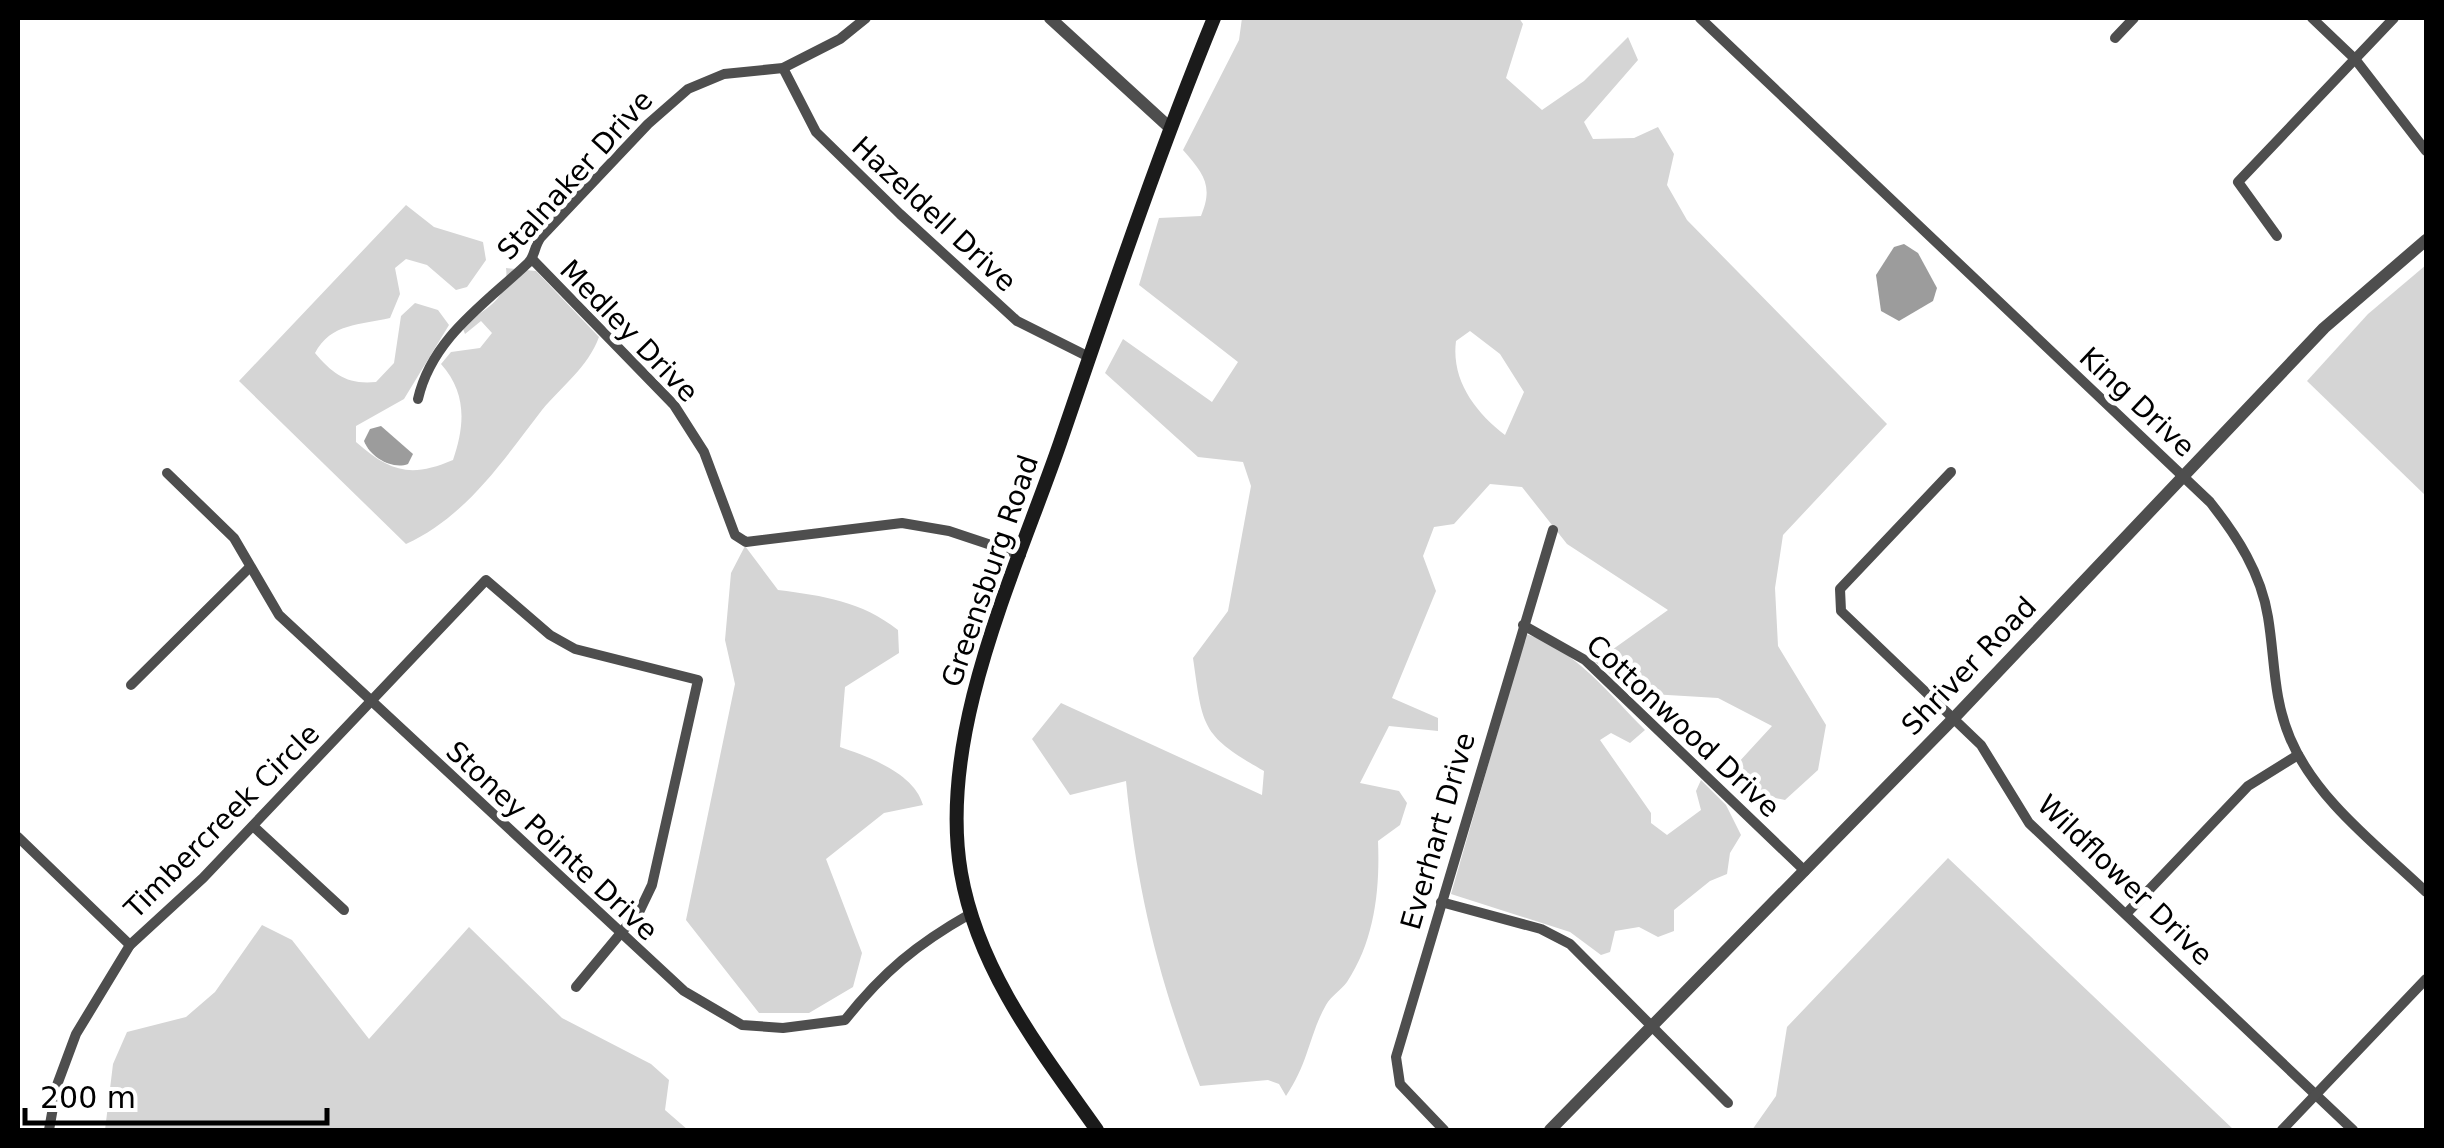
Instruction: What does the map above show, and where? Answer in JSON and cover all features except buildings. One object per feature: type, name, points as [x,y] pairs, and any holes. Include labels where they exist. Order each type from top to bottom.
[{"type":"main road","name":"Greensburg Road","points":[[1097,1130],[1006,996],[970,914],[956,835],[959,761],[970,706],[1021,556],[1170,127],[1214,18]]},
{"type":"street","name":"Stalnaker Drive","points":[[418,399],[423,377],[458,322],[532,260],[541,237],[676,97],[724,74],[784,68],[840,39],[866,18]]},
{"type":"street","points":[[1050,18],[1170,127]]},
{"type":"street","name":"King Drive","points":[[1700,18],[2184,476],[2227,524],[2254,572],[2268,619],[2275,690],[2298,755],[2347,816],[2426,892]]},
{"type":"street","points":[[2115,38],[2134,18]]},
{"type":"street","points":[[2312,18],[2355,59],[2426,151]]},
{"type":"street","points":[[2278,236],[2238,182],[2394,18]]},
{"type":"street","name":"Hazeldell Drive","points":[[784,68],[816,132],[927,240],[1017,321],[1090,357]]},
{"type":"street","name":"Shriver Road","points":[[1550,1130],[1953,719],[2338,314],[2426,240]]},
{"type":"street","name":"Medley Drive","points":[[532,260],[674,406],[704,452],[732,527],[743,541],[902,523],[935,527],[1021,556]]},
{"type":"street","name":"Wildflower Drive","points":[[1950,472],[1838,596],[1842,611],[1992,760],[2029,823],[2353,1130]]},
{"type":"street","name":"Stoney Pointe Drive","points":[[168,473],[234,538],[279,615],[620,934],[703,1006],[742,1025],[828,1026],[844,1020],[871,987],[917,944],[970,914]]},
{"type":"street","name":"Everhart Drive","points":[[1444,1130],[1408,1096],[1396,1068],[1441,902],[1553,530]]},
{"type":"street","points":[[131,685],[249,568]]},
{"type":"street","name":"Timbercreek Circle","points":[[49,1130],[58,1085],[76,1034],[130,944],[253,826],[486,580],[550,634],[575,649],[698,680],[652,885],[640,910],[620,934]]},
{"type":"street","name":"Cottonwood Drive","points":[[1524,625],[1585,660],[1805,871]]},
{"type":"street","points":[[2126,914],[2248,786],[2298,755]]},
{"type":"street","points":[[253,826],[344,910]]},
{"type":"street","points":[[18,837],[130,944]]},
{"type":"street","points":[[1441,902],[1556,936],[1578,951],[1728,1102]]},
{"type":"street","points":[[576,987],[620,934]]},
{"type":"street","points":[[2282,1130],[2426,979]]},
{"type":"shaded area","points":[[1242,18],[1519,18],[1523,24],[1506,78],[1542,110],[1584,81],[1628,37],[1638,60],[1584,122],[1593,139],[1634,138],[1658,127],[1674,154],[1667,185],[1687,220],[1887,424],[1783,535],[1775,588],[1778,646],[1826,725],[1818,770],[1785,800],[1741,791],[1726,776],[1772,726],[1718,698],[1634,693],[1595,662],[1668,610],[1567,544],[1522,487],[1490,484],[1454,524],[1434,527],[1423,556],[1436,591],[1392,698],[1438,718],[1438,731],[1389,726],[1360,783],[1399,791],[1407,803],[1400,825],[1378,841],[1376,896],[1364,949],[1347,982],[1326,1005],[1300,1072],[1286,1096],[1279,1084],[1268,1080],[1200,1086],[1152,936],[1136,860],[1126,781],[1070,795],[1032,739],[1061,703],[1262,795],[1264,771],[1228,748],[1209,727],[1199,700],[1193,658],[1228,611],[1251,486],[1243,462],[1198,457],[1105,373],[1123,339],[1212,402],[1238,362],[1139,285],[1159,218],[1201,216],[1206,196],[1204,180],[1183,150],[1239,40]],"holes":[[[1470,331],[1500,354],[1524,392],[1505,435],[1467,394],[1457,369],[1456,341]]]},
{"type":"shaded area","points":[[406,205],[434,227],[483,242],[486,260],[467,287],[456,290],[427,265],[406,259],[395,268],[400,294],[390,318],[338,331],[315,353],[341,376],[357,382],[376,382],[394,363],[401,316],[415,303],[438,310],[449,325],[404,399],[356,426],[356,442],[380,460],[413,470],[453,460],[461,410],[456,386],[441,364],[451,352],[480,348],[492,333],[481,321],[465,334],[462,326],[500,295],[506,268],[536,271],[599,337],[581,367],[482,485],[447,519],[406,544],[239,381]]},
{"type":"shaded area","points":[[1904,244],[1918,253],[1937,288],[1933,301],[1899,321],[1881,311],[1876,275],[1894,247]]},
{"type":"shaded area","points":[[2426,265],[2426,496],[2307,381],[2368,314]]},
{"type":"shaded area","points":[[381,426],[413,454],[408,464],[389,464],[367,447],[364,441],[370,429]]},
{"type":"shaded area","points":[[745,546],[778,590],[856,606],[898,630],[899,653],[845,687],[840,747],[900,775],[923,805],[884,813],[826,859],[862,953],[853,987],[809,1013],[759,1013],[686,920],[735,684],[725,640],[731,573]]},
{"type":"shaded area","points":[[1526,634],[1576,662],[1645,730],[1630,743],[1611,733],[1600,740],[1651,813],[1651,823],[1667,835],[1701,810],[1696,791],[1701,780],[1726,805],[1741,835],[1730,853],[1727,874],[1710,881],[1674,910],[1674,931],[1658,937],[1639,927],[1615,931],[1610,952],[1601,955],[1570,932],[1451,894]]},
{"type":"shaded area","points":[[1948,858],[2234,1130],[1752,1130],[1776,1096],[1787,1027]]},
{"type":"shaded area","points":[[262,925],[292,940],[369,1039],[469,927],[562,1018],[651,1064],[669,1080],[665,1110],[688,1130],[105,1130],[113,1064],[127,1032],[186,1017],[215,992]]}]
